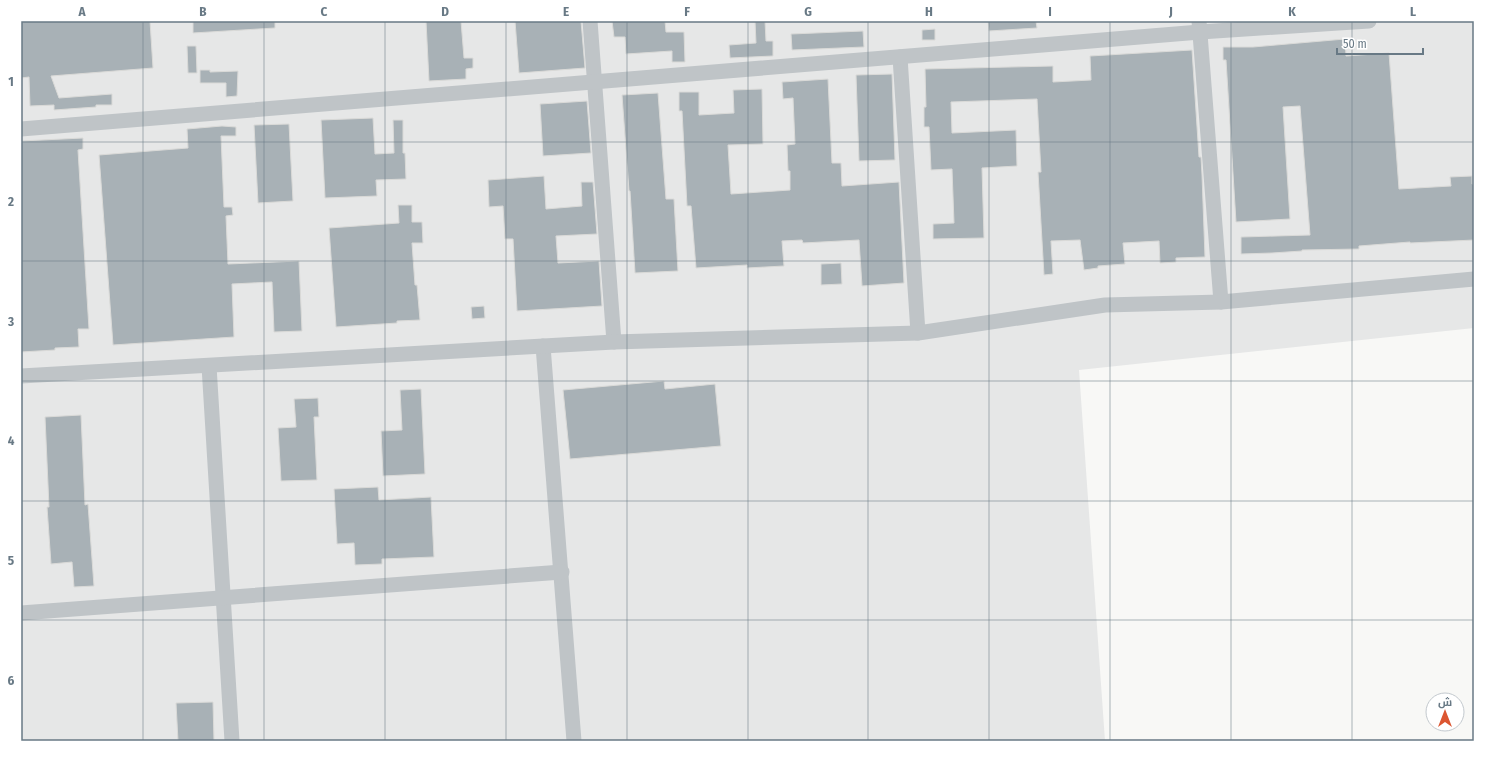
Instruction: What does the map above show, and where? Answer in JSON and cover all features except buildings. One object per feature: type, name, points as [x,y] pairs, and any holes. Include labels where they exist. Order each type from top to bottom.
[{"type":"lane","points":[[590,21],[614,342]]},
{"type":"lane","points":[[21,129],[900,57],[1200,27],[1370,21]]},
{"type":"lane","points":[[1200,27],[1221,302]]},
{"type":"lane","points":[[900,57],[918,333]]},
{"type":"lane","points":[[21,376],[614,342],[918,333],[1105,305],[1221,302],[1474,280]]},
{"type":"lane","points":[[543,346],[562,572],[574,741]]},
{"type":"lane","points":[[209,366],[232,741]]},
{"type":"lane","points":[[21,613],[562,572]]},
{"type":"shaded area","points":[[21,21],[1474,21],[1474,328],[1079,370],[1105,741],[21,741]]}]
